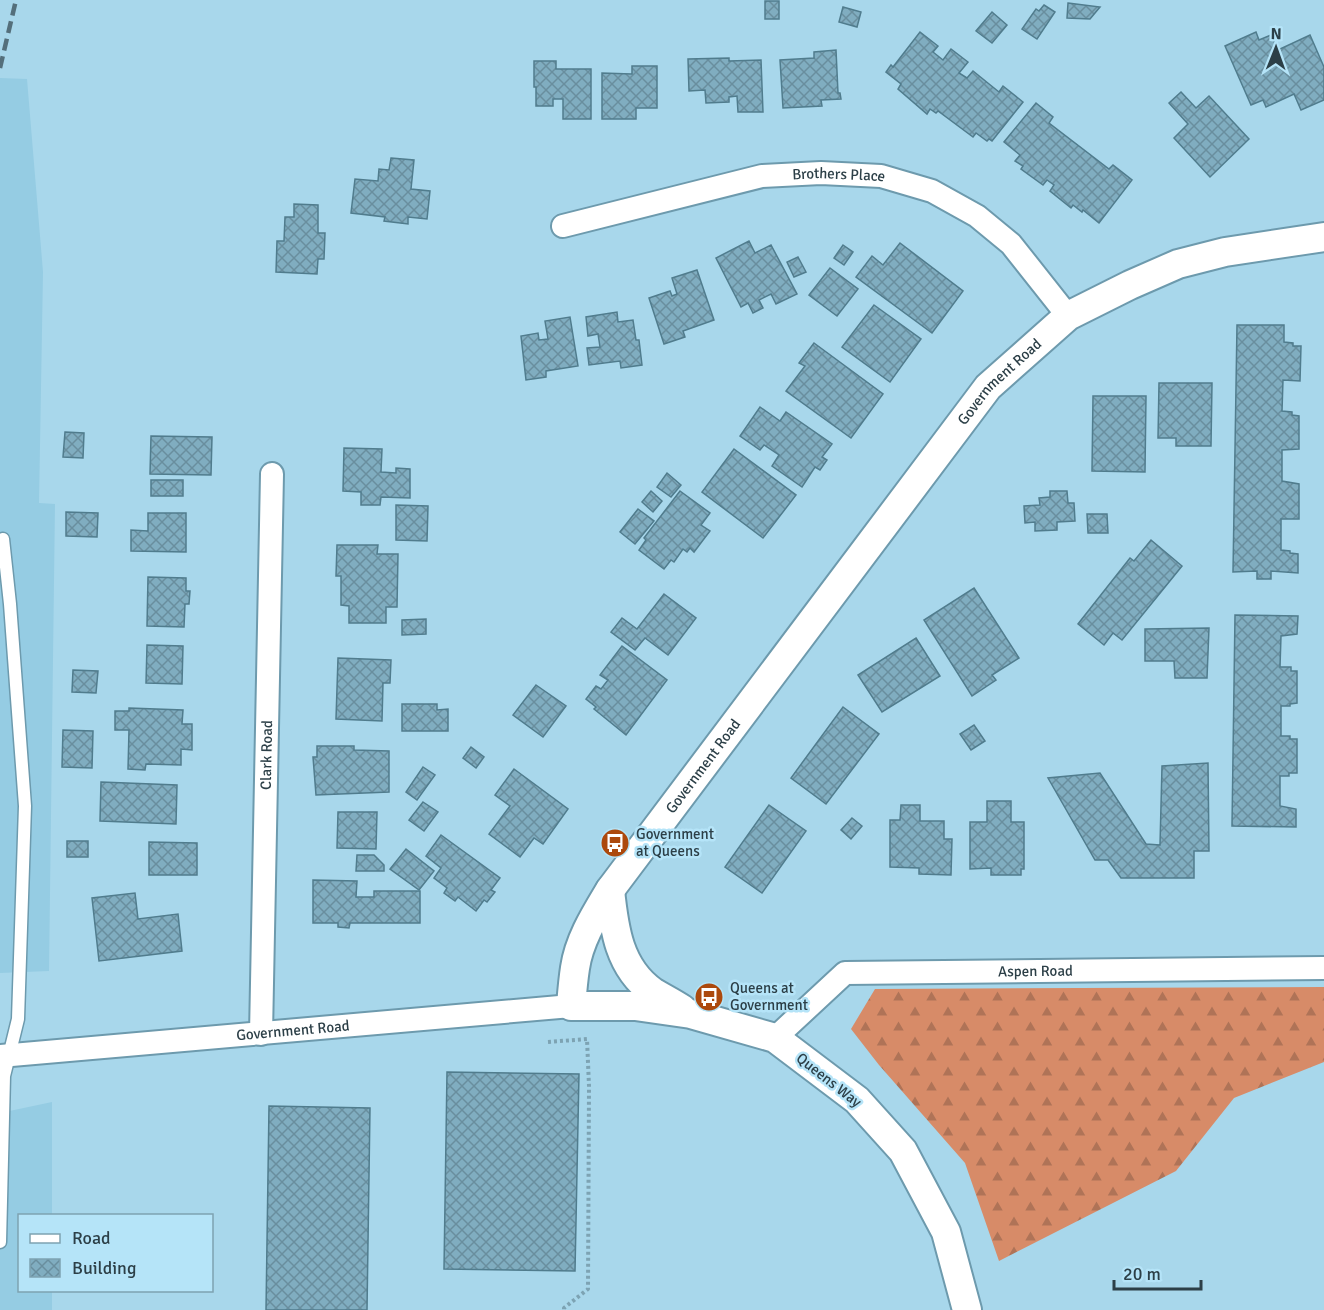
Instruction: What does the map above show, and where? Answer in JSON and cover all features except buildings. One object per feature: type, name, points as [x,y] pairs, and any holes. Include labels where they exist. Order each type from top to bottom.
[{"type":"street","name":"Brothers Place","points":[[563,226],[762,176],[821,173],[881,176],[932,191],[977,216],[1011,244],[1068,316]]},
{"type":"street","name":"Government Road","points":[[4,1055],[571,1006],[579,953],[589,926],[610,890],[988,387],[1068,316],[1130,285],[1178,264],[1225,252],[1324,237]]},
{"type":"street","name":"Clark Road","points":[[261,1034],[272,474]]},
{"type":"street","points":[[610,890],[614,928],[625,960],[651,990],[691,1014]]},
{"type":"street","name":"Aspen Road","points":[[775,1038],[845,973],[1324,968]]},
{"type":"street","name":"Queens Way","points":[[571,1006],[635,1006],[691,1014],[775,1038],[857,1100],[903,1151],[946,1232],[967,1310]]},
{"type":"lane","points":[[0,1242],[4,1055],[18,1018],[25,806],[3,539]]},
{"type":"path","points":[[548,1042],[586,1039],[589,1086],[588,1289],[564,1310]]},
{"type":"shaded area","points":[[0,78],[27,79],[43,272],[39,503],[55,504],[49,971],[0,973]]},
{"type":"shaded area","points":[[52,1102],[52,1214],[18,1214],[18,1292],[52,1292],[52,1310],[0,1310],[0,1113]]},
{"type":"green space","points":[[1324,987],[1324,1062],[1234,1098],[1176,1171],[999,1261],[965,1163],[879,1065],[851,1029],[875,989]]},
{"type":"railway","points":[[0,68],[16,0]]},
{"type":"place","name":"Government at Queens","points":[[615,843]]},
{"type":"place","name":"Queens at Government","points":[[709,997]]}]
